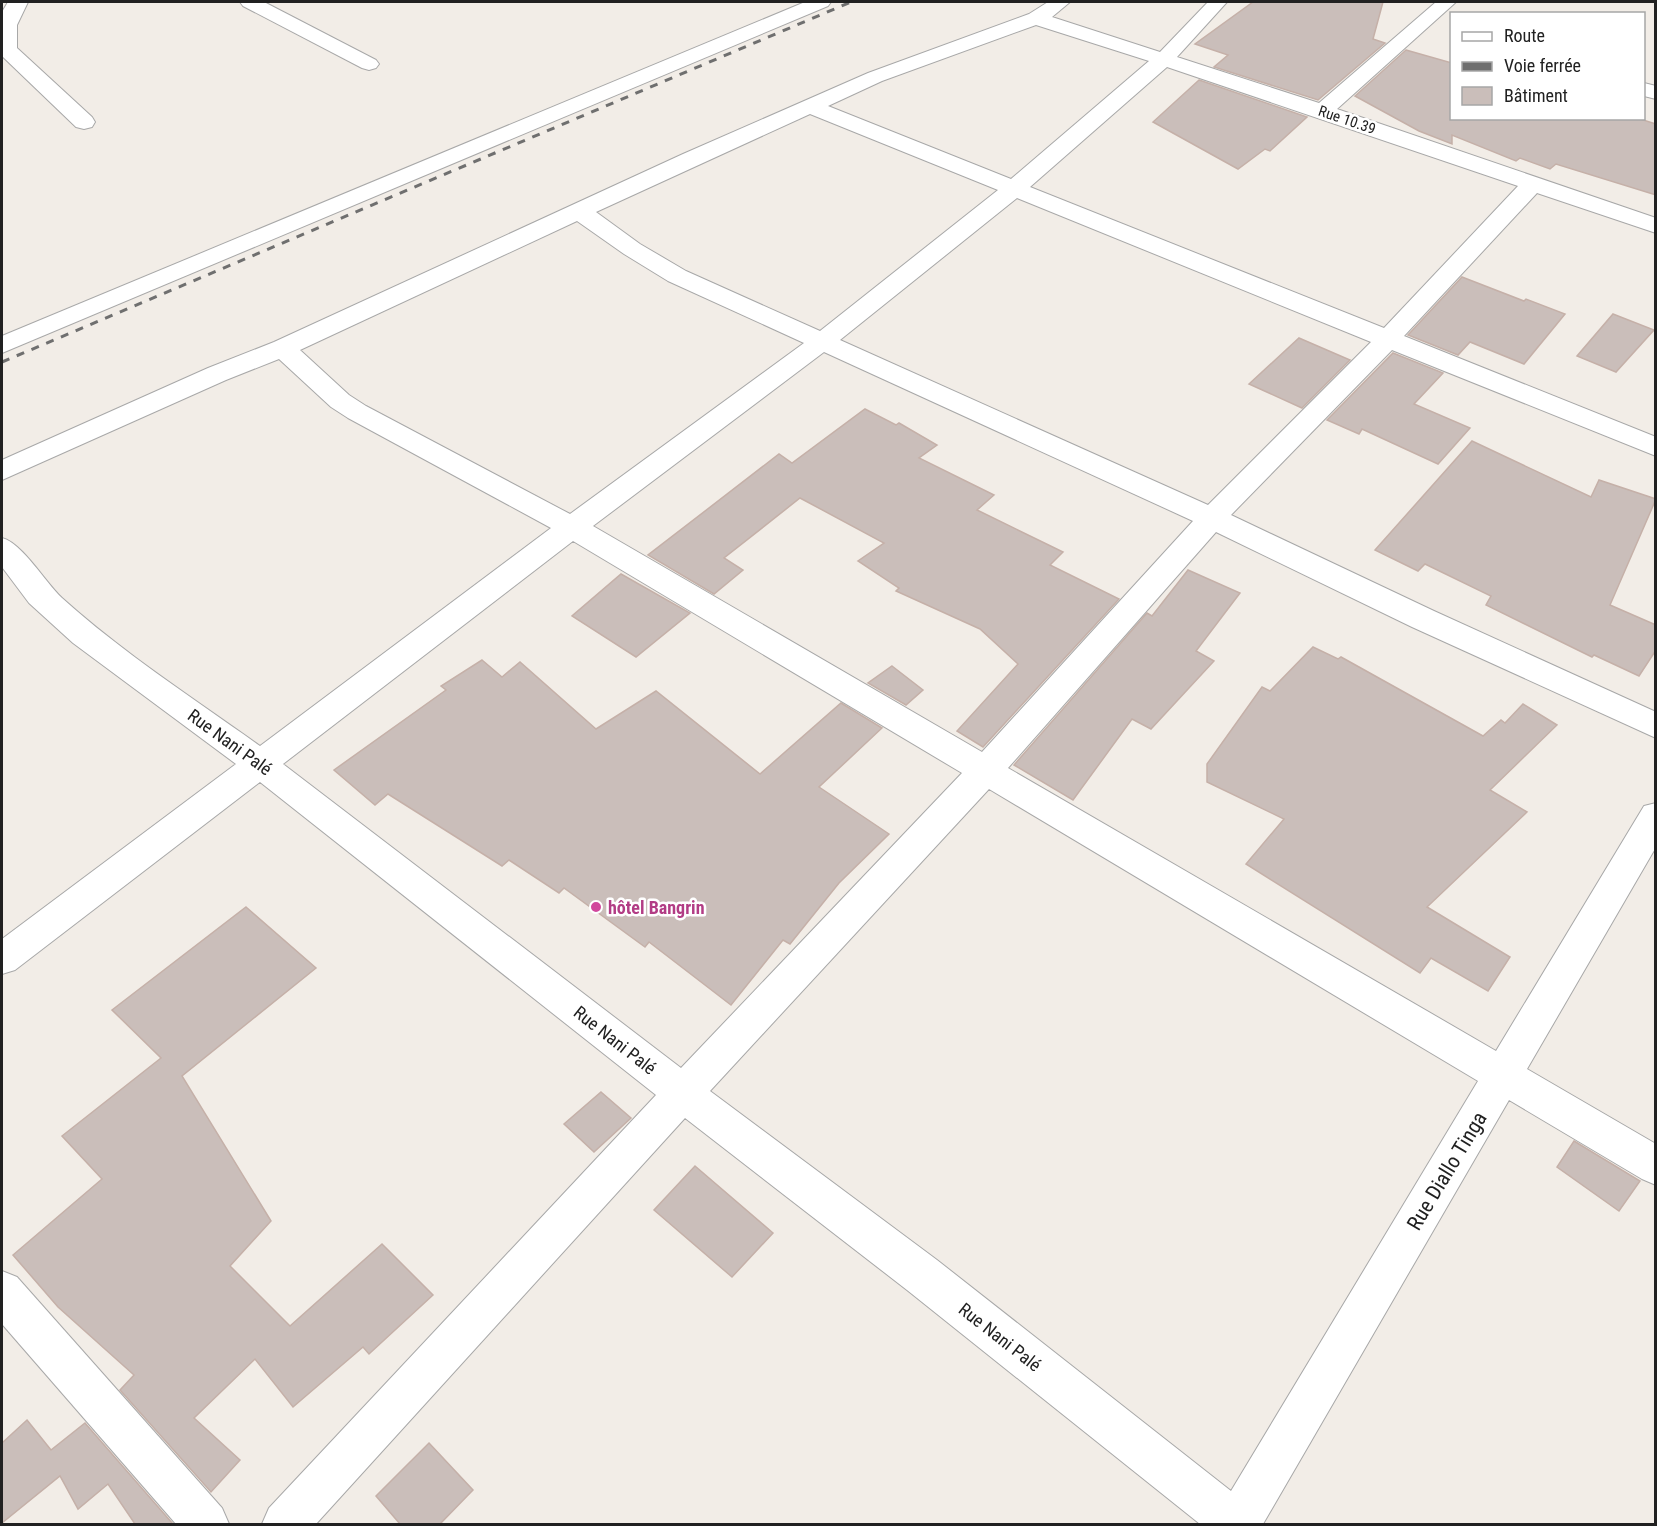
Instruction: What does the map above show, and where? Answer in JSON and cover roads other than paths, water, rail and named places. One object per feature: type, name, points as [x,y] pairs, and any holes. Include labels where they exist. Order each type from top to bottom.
[{"type":"street","points":[[18,2],[10,16],[4,40],[7,50],[84,122]]},
{"type":"street","points":[[250,2],[369,64]]},
{"type":"street","points":[[2,345],[821,2]]},
{"type":"street","points":[[2,471],[217,374],[283,348],[650,177],[892,70],[1036,18],[1060,2]]},
{"type":"street","points":[[2,959],[572,526],[823,341],[1016,188],[1165,58],[1218,2]]},
{"type":"street","points":[[1322,111],[1447,2]]},
{"type":"street","name":"Rue 10.39","points":[[1036,18],[1165,58],[1656,226]]},
{"type":"street","points":[[1427,20],[1450,27]]},
{"type":"street","points":[[811,107],[1656,447]]},
{"type":"street","points":[[285,1524],[986,771],[1212,518],[1387,340],[1533,184]]},
{"type":"street","points":[[579,211],[632,249],[677,276],[1212,518],[1422,619],[1656,726]]},
{"type":"street","points":[[283,348],[340,401],[357,412],[572,526],[1656,1166]]},
{"type":"street","name":"Rue Nani Palé","points":[[2,548],[40,595],[84,635],[259,763],[683,1094],[922,1275],[1237,1524]]},
{"type":"street","name":"Rue Diallo Tinga","points":[[1237,1524],[1504,1077],[1656,816]]},
{"type":"street","points":[[2,1292],[206,1524]]},
{"type":"railway","points":[[2,362],[851,2]]},
{"type":"place","name":"hôtel Bangrin","points":[[596,907]]}]
